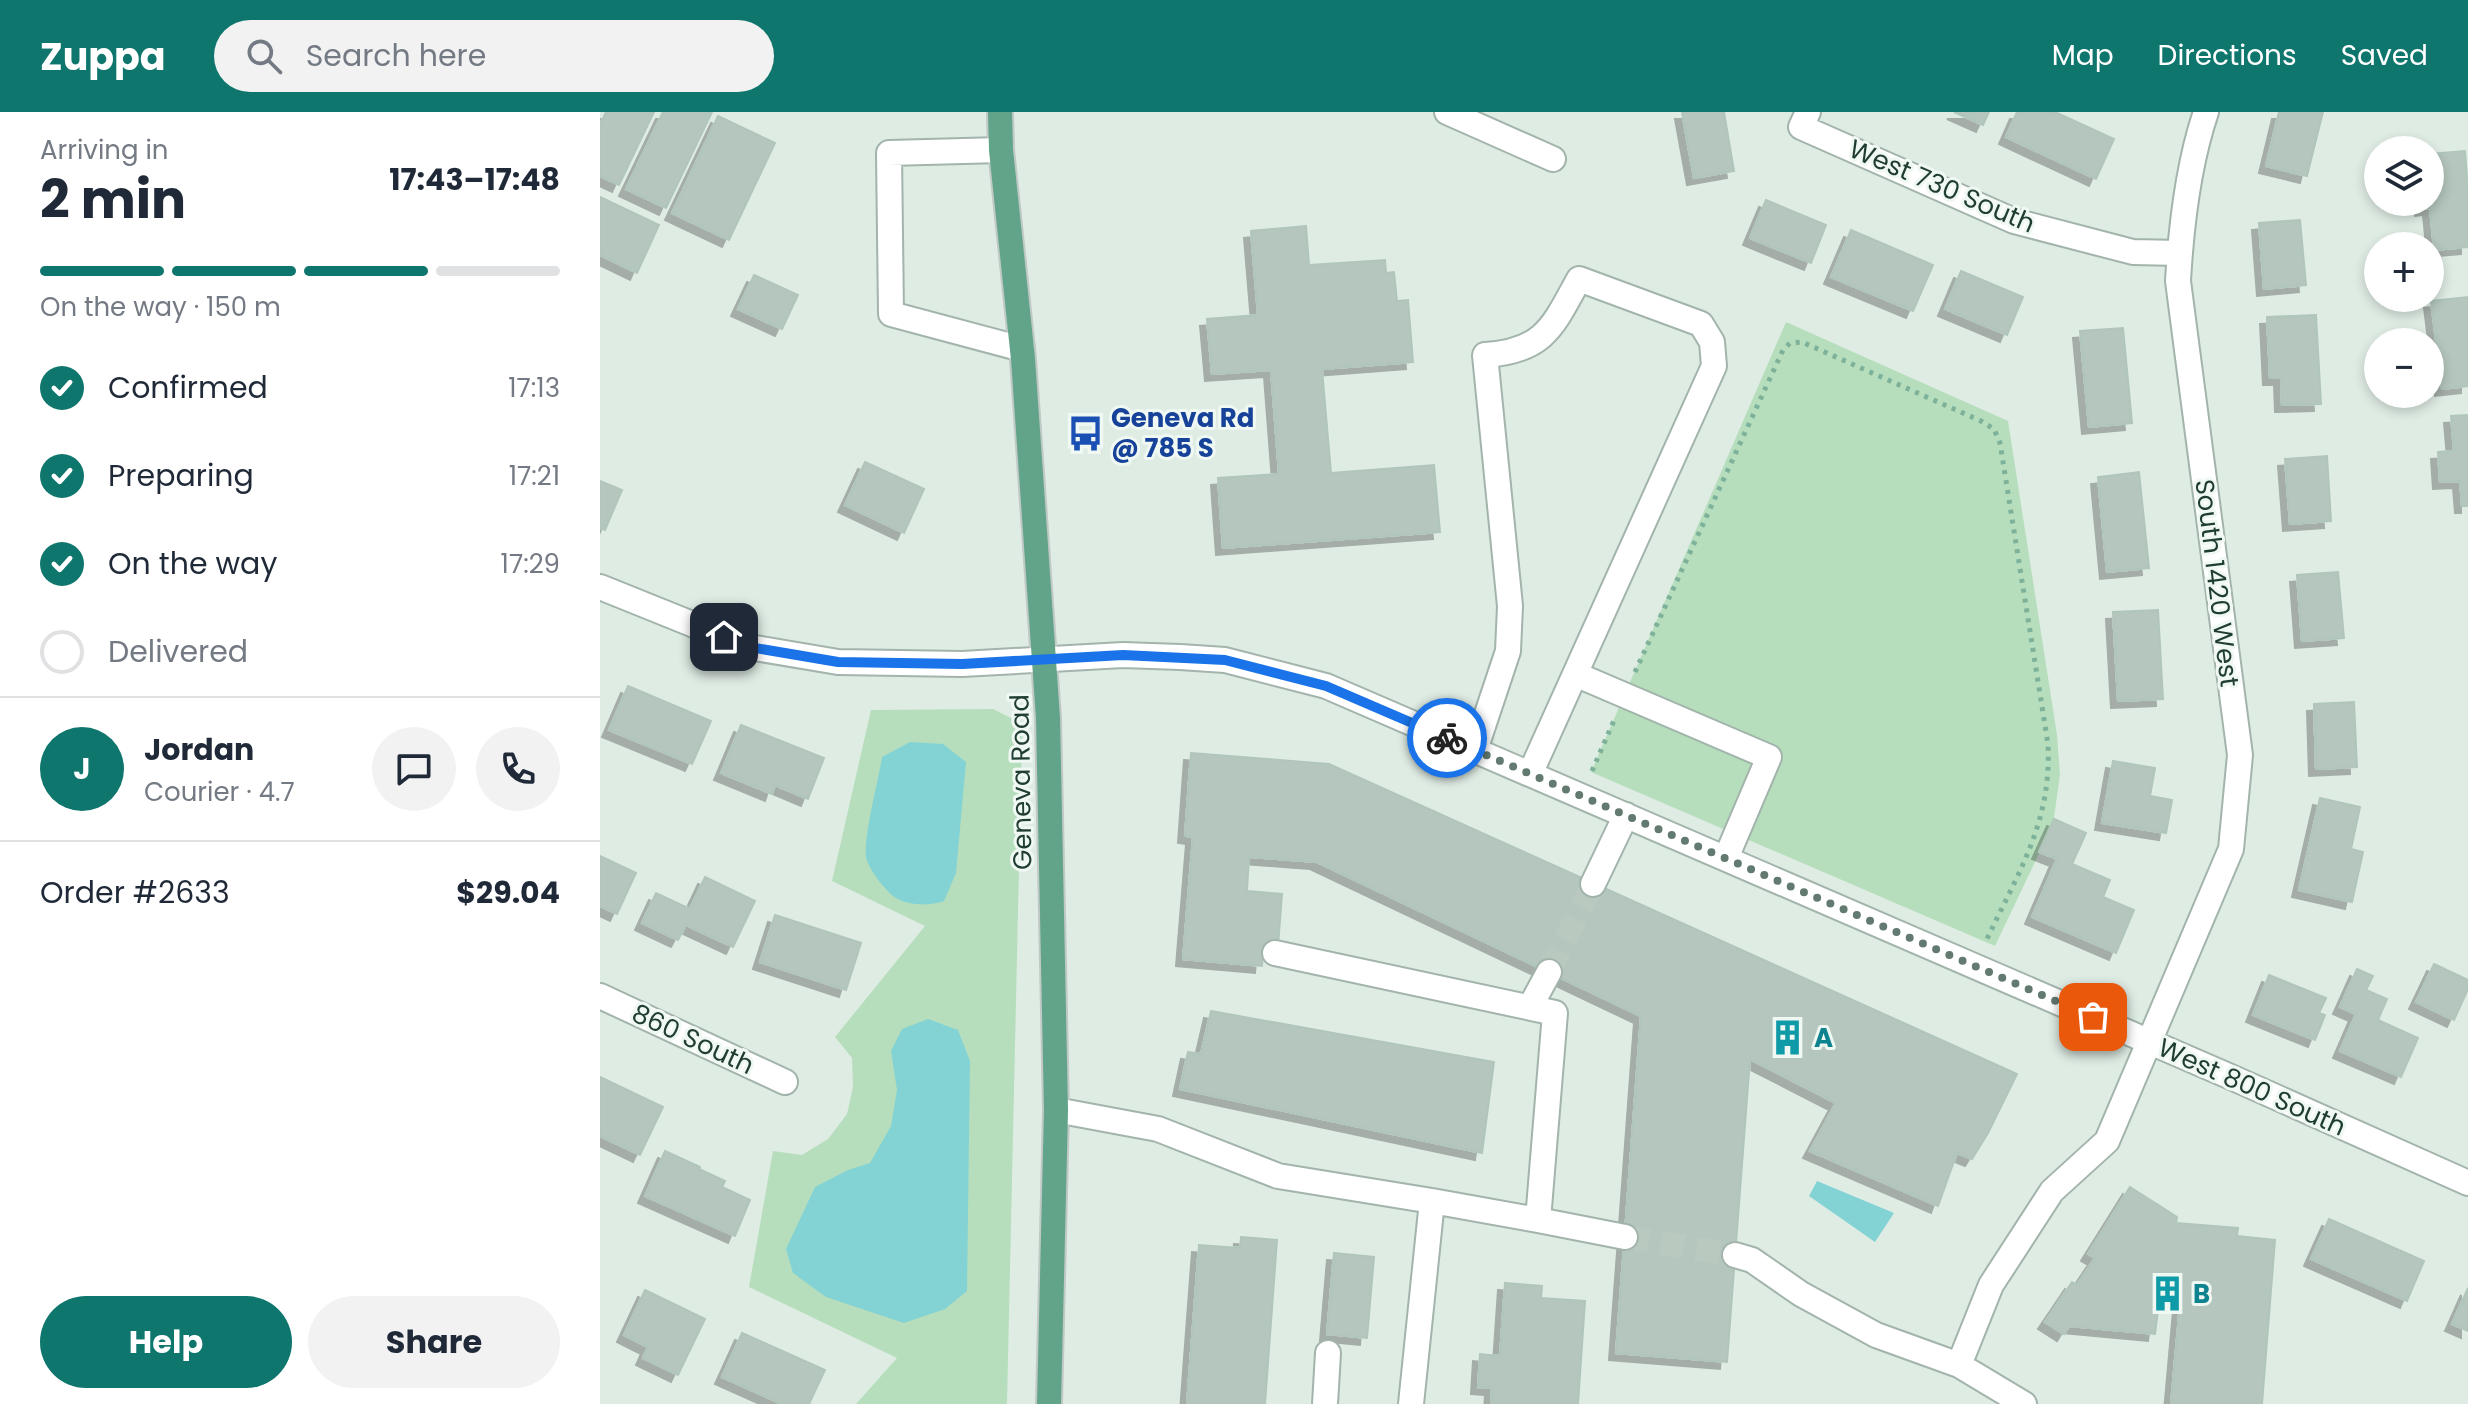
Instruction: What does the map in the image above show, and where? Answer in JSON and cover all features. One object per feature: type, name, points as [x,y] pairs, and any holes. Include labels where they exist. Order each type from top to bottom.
[{"type":"main road","name":"Geneva Road","points":[[1000,112],[1046,659],[1056,1110],[1049,1404]]},
{"type":"street","points":[[1447,112],[1553,159]]},
{"type":"street","name":"South 1420 West","points":[[1959,1365],[1991,1285],[2052,1191],[2107,1141],[2231,849],[2240,755],[2178,281],[2198,137],[2206,112]]},
{"type":"street","name":"West 730 South","points":[[1805,119],[2014,221],[2133,252],[2180,253]]},
{"type":"street","points":[[1001,150],[889,153],[891,314],[1022,349]]},
{"type":"street","points":[[1475,750],[1508,651],[1510,606],[1485,355],[1510,354],[1541,338],[1556,320],[1579,279],[1701,324],[1712,342],[1714,366],[1530,774]]},
{"type":"street","name":"West 800 South","points":[[600,587],[749,647],[838,662],[962,664],[1123,655],[1225,660],[1326,686],[2468,1183]]},
{"type":"street","points":[[1575,674],[1769,757],[1726,858]]},
{"type":"street","points":[[1593,884],[1626,815]]},
{"type":"street","points":[[1275,953],[1555,1013],[1538,1220]]},
{"type":"street","points":[[1530,1007],[1549,972]]},
{"type":"street","name":"860 South","points":[[600,996],[785,1082]]},
{"type":"street","points":[[1056,1110],[1158,1129],[1278,1176],[1625,1237]]},
{"type":"street","points":[[1411,1404],[1432,1201]]},
{"type":"street","points":[[1735,1255],[1752,1260],[1801,1294],[1876,1335],[1959,1365],[2024,1404]]},
{"type":"street","points":[[1325,1404],[1328,1353]]},
{"type":"path","points":[[1591,772],[1783,350],[1790,343],[1802,342],[1981,421],[1994,429],[2000,443],[2048,744],[2049,772],[2038,829],[1986,941]]},
{"type":"green space","points":[[1786,322],[2008,421],[2057,735],[2060,775],[2053,824],[1995,946],[1591,772]]},
{"type":"green space","points":[[993,709],[1011,718],[1022,732],[1007,1404],[856,1404],[897,1358],[749,1287],[773,1151],[802,1155],[828,1139],[847,1114],[853,1087],[852,1058],[835,1037],[925,926],[832,881],[871,710]]},
{"type":"water","points":[[910,742],[943,744],[966,762],[956,873],[944,901],[933,904],[914,904],[896,898],[878,879],[866,857],[869,822],[882,757]]},
{"type":"water","points":[[928,1019],[958,1030],[970,1061],[967,1291],[945,1309],[904,1323],[826,1297],[793,1273],[786,1249],[815,1187],[870,1163],[891,1126],[897,1090],[891,1051],[902,1029]]},
{"type":"water","points":[[1817,1181],[1894,1213],[1875,1242],[1809,1196]]},
{"type":"building","points":[[606,112],[654,112],[619,185],[600,176],[600,125]]},
{"type":"building","points":[[663,112],[712,112],[666,208],[626,189]]},
{"type":"building","points":[[1682,112],[1724,112],[1734,171],[1694,178]]},
{"type":"building","points":[[1954,112],[1989,112],[1983,125]]},
{"type":"building","points":[[2017,112],[2055,112],[2114,139],[2096,179],[2006,137]]},
{"type":"building","points":[[2279,112],[2323,112],[2307,176],[2266,166]]},
{"type":"building","points":[[718,116],[775,143],[729,240],[672,213]]},
{"type":"building","points":[[2465,151],[2468,247],[2444,249],[2444,232],[2432,232],[2431,216],[2444,216],[2444,153]]},
{"type":"building","points":[[600,197],[659,225],[637,273],[600,255]]},
{"type":"building","points":[[1766,200],[1826,225],[1811,263],[1750,238]]},
{"type":"building","points":[[2300,220],[2306,285],[2264,289],[2259,223]]},
{"type":"building","points":[[1306,226],[1309,265],[1385,260],[1386,273],[1394,272],[1397,301],[1408,300],[1413,362],[1322,369],[1331,473],[1434,465],[1440,532],[1223,548],[1218,478],[1279,474],[1271,370],[1212,374],[1207,319],[1258,315],[1251,231]]},
{"type":"building","points":[[1851,230],[1933,265],[1913,311],[1831,277]]},
{"type":"building","points":[[1961,271],[2023,297],[2007,335],[1945,309]]},
{"type":"building","points":[[754,275],[798,295],[782,329],[738,309]]},
{"type":"building","points":[[2468,297],[2468,386],[2444,389],[2444,328],[2434,328],[2432,312],[2444,312],[2444,300]]},
{"type":"building","points":[[2316,315],[2321,404],[2282,405],[2281,378],[2270,378],[2267,317]]},
{"type":"building","points":[[2123,328],[2132,423],[2089,427],[2080,331]]},
{"type":"building","points":[[2468,415],[2468,506],[2462,506],[2460,481],[2440,482],[2438,452],[2454,451],[2451,416]]},
{"type":"building","points":[[2327,456],[2331,521],[2290,524],[2285,459]]},
{"type":"building","points":[[865,462],[924,489],[904,533],[845,505]]},
{"type":"building","points":[[2139,472],[2149,568],[2107,572],[2098,477]]},
{"type":"building","points":[[600,481],[622,490],[605,530],[600,528]]},
{"type":"building","points":[[2338,572],[2344,638],[2302,641],[2297,575]]},
{"type":"building","points":[[2158,610],[2163,699],[2118,701],[2113,612]]},
{"type":"building","points":[[628,686],[711,721],[692,764],[609,730]]},
{"type":"building","points":[[2354,702],[2357,767],[2316,769],[2314,704]]},
{"type":"building","points":[[741,725],[824,758],[808,799],[775,785],[772,794],[721,773]]},
{"type":"building","name":"A","points":[[1191,753],[1329,764],[2017,1074],[1972,1159],[1957,1153],[1938,1206],[1810,1151],[1836,1103],[1750,1059],[1727,1362],[1616,1353],[1641,1016],[1317,862],[1249,857],[1247,891],[1282,894],[1278,946],[1264,945],[1262,966],[1183,959],[1193,837],[1185,836]]},
{"type":"building","points":[[2113,761],[2155,768],[2150,796],[2172,800],[2166,833],[2102,823]]},
{"type":"building","points":[[2320,798],[2360,807],[2351,849],[2363,852],[2352,902],[2299,890]]},
{"type":"building","points":[[2054,819],[2086,833],[2072,864],[2110,880],[2103,897],[2134,910],[2116,953],[2032,917],[2057,859],[2039,852]]},
{"type":"building","points":[[600,856],[636,873],[617,914],[600,906]]},
{"type":"building","points":[[705,877],[755,901],[733,947],[686,925],[678,940],[642,923],[656,893],[690,909]]},
{"type":"building","points":[[775,915],[861,943],[846,990],[760,962]]},
{"type":"building","points":[[2434,964],[2468,980],[2468,989],[2454,1020],[2416,1002]]},
{"type":"building","points":[[2357,969],[2373,976],[2366,990],[2387,999],[2378,1020],[2418,1038],[2401,1077],[2340,1051],[2356,1014],[2340,1007]]},
{"type":"building","points":[[2269,975],[2326,998],[2319,1013],[2325,1015],[2315,1040],[2253,1015]]},
{"type":"building","points":[[1211,1011],[1494,1062],[1482,1153],[1180,1089],[1188,1052],[1201,1054]]},
{"type":"building","points":[[600,1077],[663,1107],[640,1155],[600,1136]]},
{"type":"building","points":[[665,1151],[725,1181],[722,1187],[750,1200],[735,1236],[645,1196]]},
{"type":"building","name":"B","points":[[2130,1187],[2177,1217],[2176,1223],[2238,1228],[2237,1236],[2275,1240],[2262,1404],[2171,1404],[2180,1304],[2159,1302],[2155,1334],[2069,1326],[2064,1334],[2045,1322],[2072,1282],[2077,1285],[2095,1258],[2088,1254]]},
{"type":"building","points":[[2329,1219],[2424,1261],[2407,1301],[2311,1259]]},
{"type":"building","points":[[1241,1237],[1277,1240],[1265,1404],[1187,1404],[1199,1245],[1240,1248]]},
{"type":"building","points":[[1334,1253],[1374,1257],[1367,1338],[1327,1334]]},
{"type":"building","points":[[1505,1283],[1542,1286],[1541,1298],[1585,1301],[1578,1404],[1491,1404],[1492,1388],[1478,1387],[1480,1354],[1500,1356]]},
{"type":"building","points":[[2468,1288],[2468,1331],[2452,1324]]},
{"type":"building","points":[[645,1290],[705,1319],[678,1375],[643,1358],[648,1347],[624,1335]]},
{"type":"building","points":[[742,1333],[825,1370],[809,1404],[782,1404],[722,1377]]},
{"type":"tunnel","points":[[1549,972],[1593,884]]},
{"type":"tunnel","points":[[1625,1237],[1735,1255]]},
{"type":"way so far","points":[[1447,738],[2093,1017]]},
{"type":"place","name":"Geneva Rd @ 785 S","points":[[1085,433]]},
{"type":"place","name":"A","points":[[1788,1038]]},
{"type":"place","name":"B","points":[[2167,1294]]},
{"type":"route","points":[[724,637],[749,647],[838,662],[962,664],[1123,655],[1225,660],[1326,686],[1447,738]]}]
